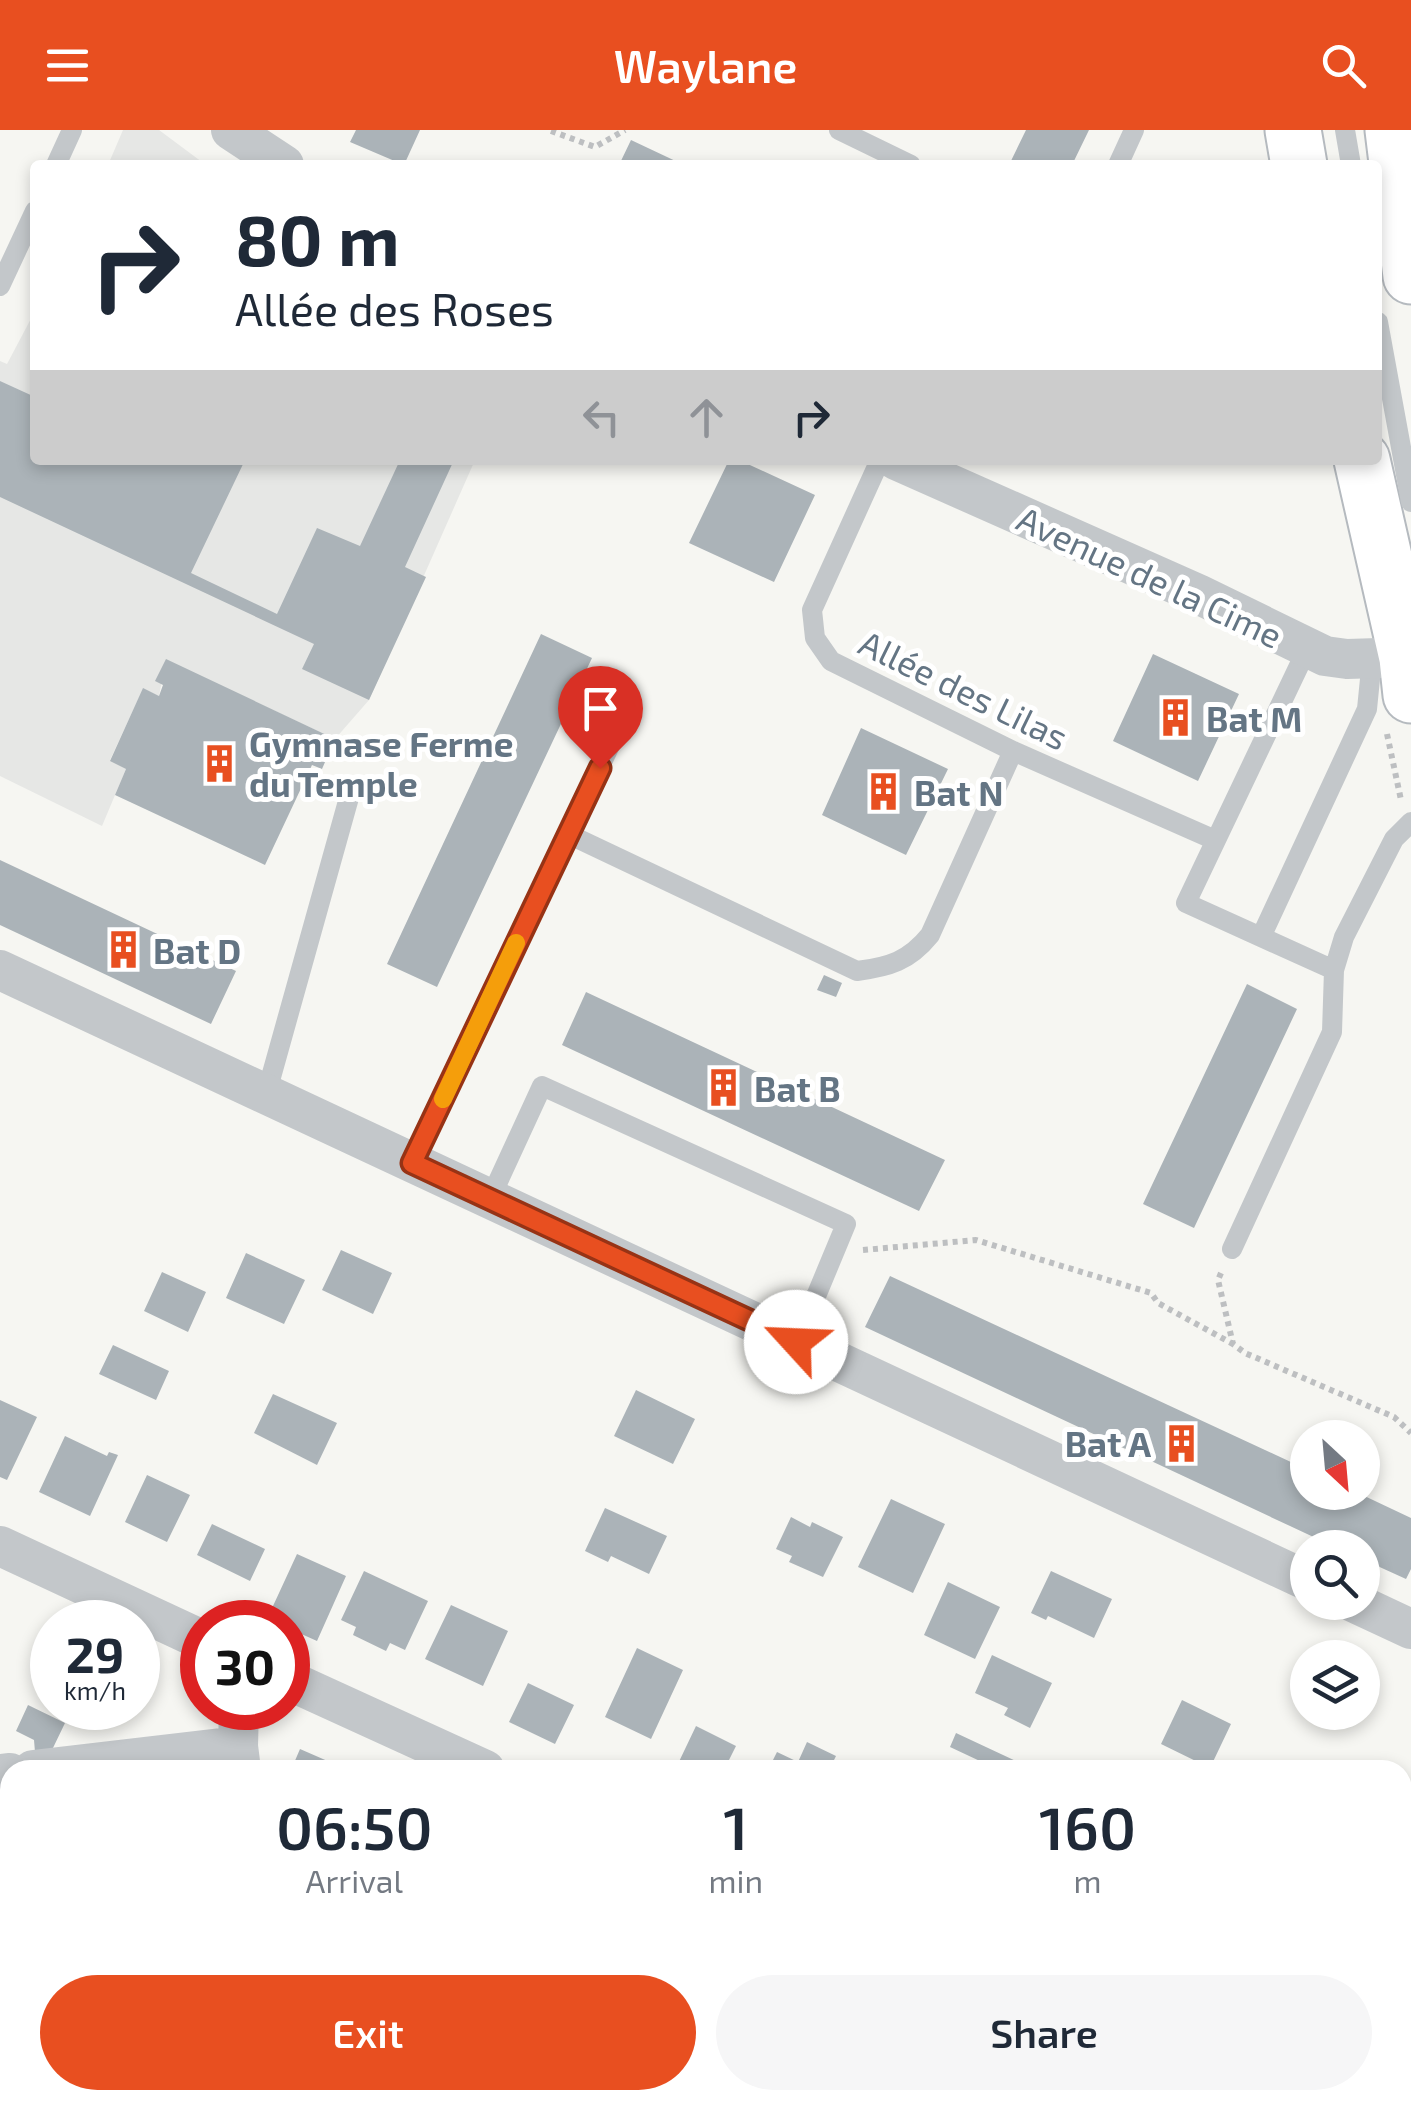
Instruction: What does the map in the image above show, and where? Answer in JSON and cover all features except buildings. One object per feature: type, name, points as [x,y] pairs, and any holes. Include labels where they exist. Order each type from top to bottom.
[{"type":"main road","points":[[1293,130],[1297,160]]},
{"type":"main road","points":[[1393,130],[1411,276]]},
{"type":"main road","points":[[1363,465],[1396,666]]},
{"type":"street","name":"Avenue de la Cime","points":[[907,465],[1198,594],[1307,649],[1326,656],[1396,666]]},
{"type":"street","points":[[0,970],[1290,1573]]},
{"type":"street","points":[[0,1546],[180,1630]]},
{"type":"street","points":[[1380,1615],[1411,1630]]},
{"type":"street","points":[[310,1690],[462,1760]]},
{"type":"street","points":[[104,1760],[239,1741]]},
{"type":"lane","points":[[58,160],[72,130]]},
{"type":"lane","points":[[838,130],[901,160]]},
{"type":"lane","points":[[1120,160],[1134,130]]},
{"type":"lane","points":[[1346,130],[1350,160]]},
{"type":"lane","points":[[0,286],[30,222]]},
{"type":"lane","points":[[1382,344],[1411,502]]},
{"type":"lane","name":"Allée des Lilas","points":[[878,465],[812,610],[815,638],[831,661],[1013,751],[1215,840]]},
{"type":"lane","points":[[1307,649],[1186,903],[1334,970]]},
{"type":"lane","points":[[1261,936],[1368,708],[1396,666]]},
{"type":"lane","points":[[412,1163],[631,702]]},
{"type":"lane","points":[[568,834],[857,971],[890,966],[916,953],[930,935],[1013,751]]},
{"type":"lane","points":[[266,1095],[350,794]]},
{"type":"lane","points":[[1232,1250],[1332,1032],[1334,970],[1352,921],[1394,839],[1409,825]]},
{"type":"lane","points":[[490,1200],[542,1086],[846,1224],[796,1342]]},
{"type":"path","points":[[551,131],[594,147],[625,130]]},
{"type":"path","points":[[1396,666],[1387,736],[1409,825]]},
{"type":"path","points":[[836,1250],[882,1250],[976,1240],[1151,1293],[1158,1303],[1245,1353],[1394,1417],[1411,1433]]},
{"type":"path","points":[[1232,1250],[1218,1280],[1233,1344]]},
{"type":"shaded area","points":[[123,130],[159,130],[199,160],[110,160]]},
{"type":"shaded area","points":[[30,320],[30,465],[473,465],[369,700],[335,739],[166,660],[159,696],[143,689],[110,760],[126,769],[102,826],[0,776],[0,361],[7,364]]},
{"type":"slow traffic","points":[[443,1099],[516,943]]},
{"type":"place","name":"Bat M","points":[[1176,718]]},
{"type":"place","name":"Gymnase Ferme du Temple","points":[[219,763]]},
{"type":"place","name":"Bat N","points":[[884,792]]},
{"type":"place","name":"Bat D","points":[[123,950]]},
{"type":"place","name":"Bat B","points":[[724,1088]]},
{"type":"place","name":"Bat A","points":[[1181,1443]]},
{"type":"route","points":[[600,768],[412,1163],[796,1342]]}]
